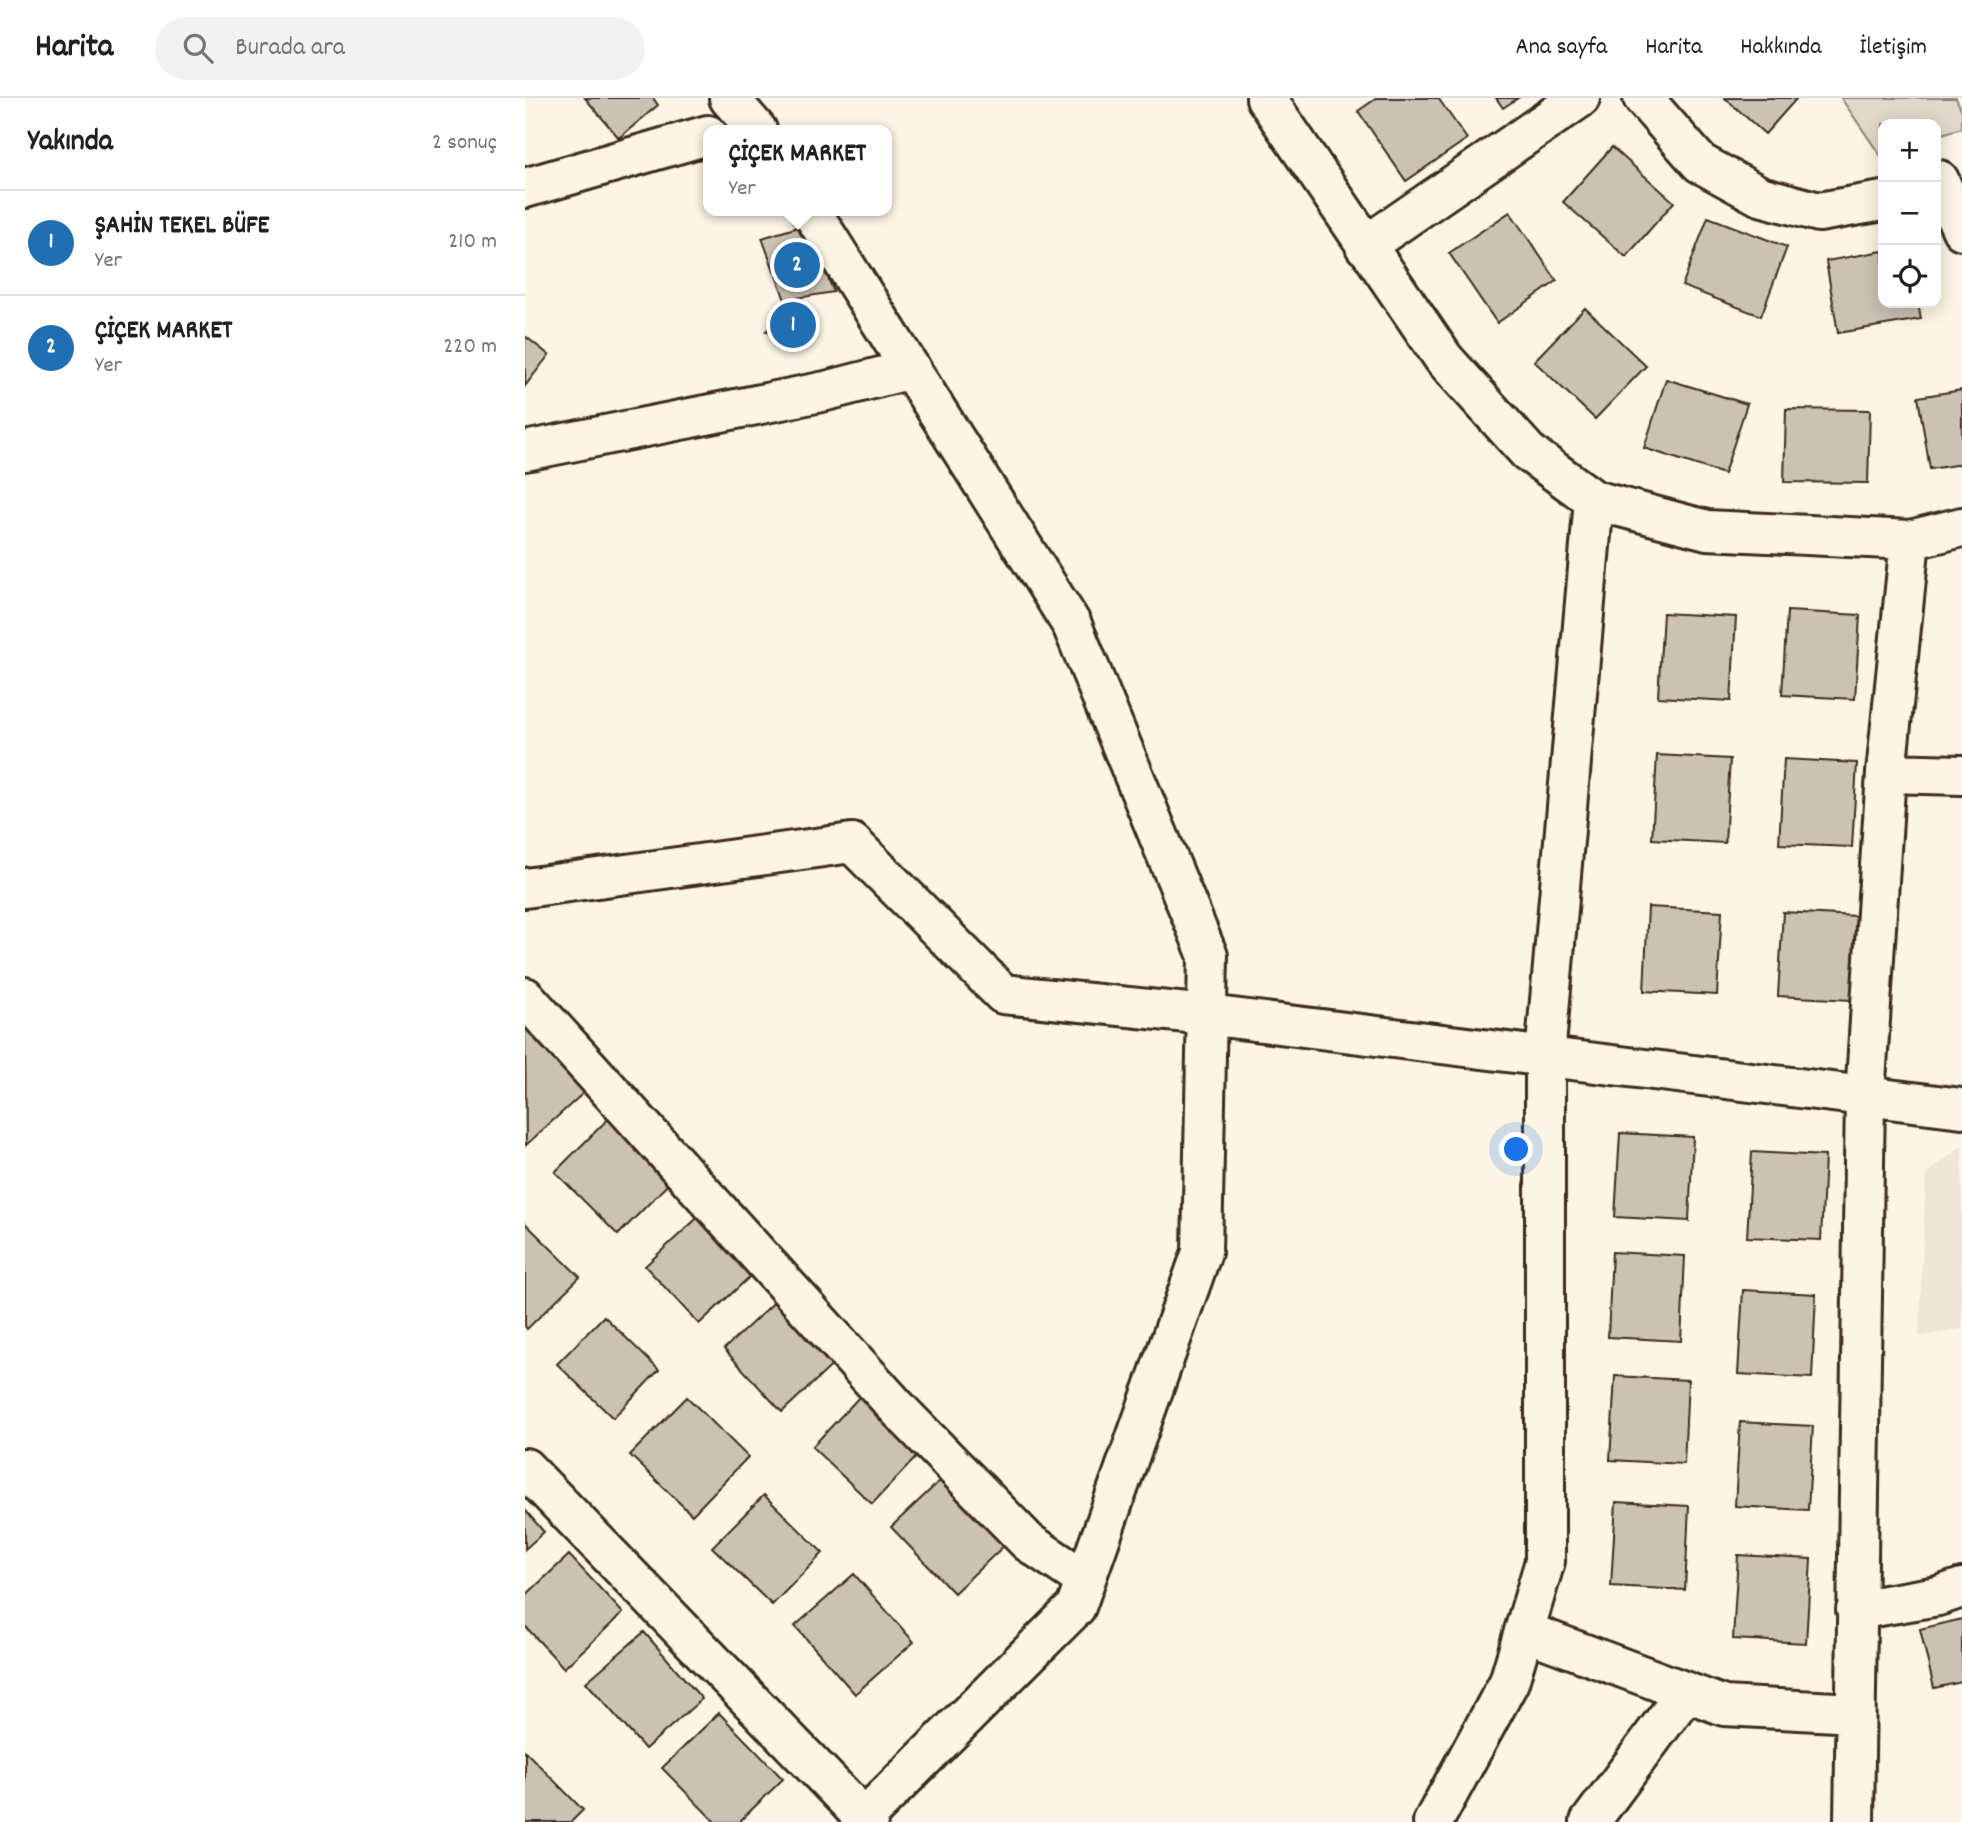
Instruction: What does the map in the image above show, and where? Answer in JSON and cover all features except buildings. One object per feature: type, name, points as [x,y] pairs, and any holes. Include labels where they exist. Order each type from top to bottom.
[{"type":"street","points":[[1266,98],[1444,359],[1528,452],[1594,500],[1707,530],[1910,540],[1962,527]]},
{"type":"street","points":[[1365,246],[1580,98]]},
{"type":"street","points":[[1643,98],[1700,163],[1760,196],[1819,212],[1878,202]]},
{"type":"street","points":[[525,188],[703,136]]},
{"type":"street","points":[[1945,177],[1962,230]]},
{"type":"street","points":[[525,1468],[864,1821],[1076,1607],[1202,1252],[1208,956],[1072,625],[814,216]]},
{"type":"street","points":[[525,451],[826,391],[911,369]]},
{"type":"street","points":[[1433,1822],[1509,1682],[1545,1561],[1545,1057],[1594,500]]},
{"type":"street","points":[[1854,1822],[1865,1097],[1886,774],[1910,540]]},
{"type":"street","points":[[1886,774],[1962,775]]},
{"type":"street","points":[[525,888],[852,843],[1003,994],[1207,1016],[1962,1108]]},
{"type":"street","points":[[525,997],[901,1412],[1028,1542],[1085,1580]]},
{"type":"street","points":[[1856,1609],[1938,1596],[1962,1588]]},
{"type":"street","points":[[1524,1631],[1724,1706],[1855,1713]]},
{"type":"street","points":[[1590,1822],[1686,1692]]},
{"type":"shaded area","points":[[1841,98],[1956,98],[1962,111],[1962,128],[1941,134],[1941,119],[1878,119],[1878,152]]},
{"type":"shaded area","points":[[1962,1146],[1962,1329],[1919,1337],[1926,1174]]},
{"type":"place","name":"ÇİÇEK MARKET","points":[[797,265]]},
{"type":"place","name":"ŞAHİN TEKEL BÜFE","points":[[793,325]]}]
